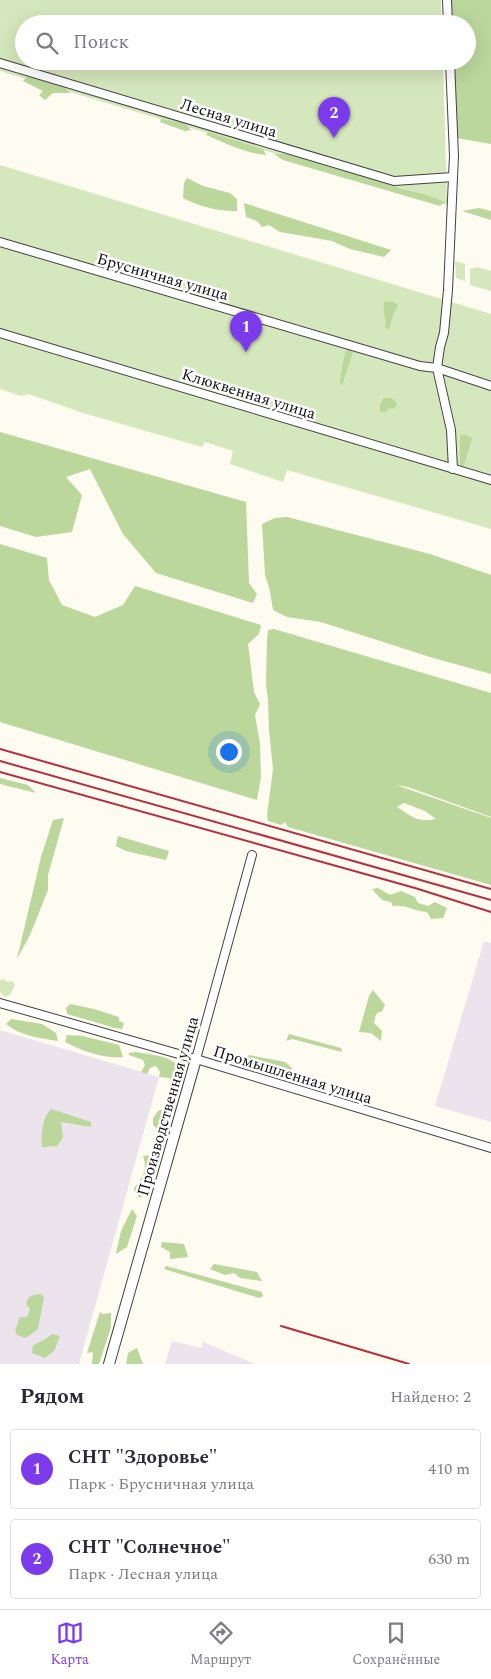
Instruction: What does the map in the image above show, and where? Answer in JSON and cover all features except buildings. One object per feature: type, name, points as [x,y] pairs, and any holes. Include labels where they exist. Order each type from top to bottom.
[{"type":"street","points":[[447,0],[448,15]]},
{"type":"street","name":"Лесная улица","points":[[0,63],[15,67]]},
{"type":"street","name":"Лесная улица","points":[[23,70],[394,181],[453,177]]},
{"type":"street","points":[[450,70],[454,156],[448,290],[444,333],[440,347],[438,368],[451,430],[453,469]]},
{"type":"street","name":"Брусничная улица","points":[[0,242],[410,363],[438,368],[491,386]]},
{"type":"street","name":"Клюквенная улица","points":[[0,333],[491,480]]},
{"type":"street","name":"Производственная улица","points":[[109,1364],[252,855]]},
{"type":"street","name":"Промышленная улица","points":[[0,1003],[196,1059],[491,1148]]},
{"type":"shaded area","points":[[484,941],[491,943],[491,1122],[435,1106]]},
{"type":"shaded area","points":[[0,1030],[159,1077],[79,1364],[0,1364]]},
{"type":"shaded area","points":[[172,1341],[201,1348],[203,1342],[255,1364],[165,1364]]},
{"type":"green space","points":[[0,0],[441,0],[441,15],[15,15],[15,70],[443,70],[447,205],[0,71]]},
{"type":"green space","points":[[451,0],[491,0],[491,144],[457,138],[454,70],[476,70],[476,15],[452,15]]},
{"type":"green space","points":[[28,76],[63,85],[70,93],[53,93],[45,100],[39,95],[43,91],[23,81]]},
{"type":"green space","points":[[161,119],[184,123],[191,130],[185,131],[160,122]]},
{"type":"green space","points":[[208,132],[263,149],[266,155],[250,152],[228,144],[206,135]]},
{"type":"green space","points":[[274,154],[289,154],[445,202],[440,206],[283,160]]},
{"type":"green space","points":[[0,165],[491,314],[491,529],[287,470],[283,482],[230,464],[233,451],[205,442],[202,447],[83,413],[29,394],[21,396],[0,389]]},
{"type":"green space","points":[[187,178],[203,186],[230,193],[237,199],[237,211],[209,208],[183,198],[184,183]]},
{"type":"green space","points":[[244,203],[391,250],[384,257],[350,249],[332,241],[280,232],[269,225],[262,227],[257,221],[246,217]]},
{"type":"green space","points":[[479,208],[491,211],[491,220],[462,211]]},
{"type":"green space","points":[[455,261],[465,264],[465,281],[456,278]]},
{"type":"green space","points":[[477,267],[491,271],[491,291],[470,285],[470,269]]},
{"type":"green space","points":[[391,301],[397,304],[397,309],[394,312],[389,329],[385,328],[384,302]]},
{"type":"green space","points":[[347,349],[353,352],[342,385],[340,381]]},
{"type":"green space","points":[[384,398],[392,398],[397,404],[395,408],[388,409],[386,412],[380,412],[380,404]]},
{"type":"green space","points":[[0,432],[246,502],[249,583],[257,594],[253,603],[156,573],[123,534],[90,469],[66,477],[82,495],[72,532],[36,537],[0,526]]},
{"type":"green space","points":[[460,435],[472,438],[464,466],[460,466]]},
{"type":"green space","points":[[287,517],[430,554],[491,575],[491,674],[430,657],[321,622],[287,617],[273,610],[265,575],[262,524],[275,518]]},
{"type":"green space","points":[[0,544],[47,558],[49,580],[62,605],[95,617],[123,605],[135,586],[261,625],[259,634],[248,644],[254,692],[260,704],[255,715],[260,744],[261,777],[257,800],[0,722]]},
{"type":"green space","points":[[274,629],[491,693],[491,817],[408,787],[396,785],[491,818],[491,885],[288,827],[285,822],[281,825],[268,821],[267,815],[273,769],[266,684],[268,630]],"holes":[[[404,803],[425,811],[436,819],[420,820],[397,807]]]},
{"type":"green space","points":[[0,778],[28,785],[36,793],[0,784]]},
{"type":"green space","points":[[64,818],[48,875],[48,890],[30,935],[17,959],[41,857],[53,820]]},
{"type":"green space","points":[[118,836],[169,851],[166,860],[126,851],[116,846]]},
{"type":"green space","points":[[378,888],[390,895],[401,891],[415,897],[418,903],[428,906],[435,902],[447,908],[443,918],[431,919],[427,912],[402,906],[393,906],[391,902],[382,900],[372,889]]},
{"type":"green space","points":[[3,979],[8,982],[12,981],[15,985],[10,995],[5,997],[0,992],[0,980]]},
{"type":"green space","points":[[373,990],[385,1005],[382,1011],[376,1014],[374,1023],[382,1031],[381,1041],[371,1033],[359,1032],[369,996]]},
{"type":"green space","points":[[70,1004],[119,1017],[119,1021],[124,1023],[122,1029],[67,1014],[66,1008]]},
{"type":"green space","points":[[11,1019],[42,1024],[56,1033],[58,1041],[31,1036],[18,1031],[6,1024]]},
{"type":"green space","points":[[289,1034],[341,1048],[342,1052],[292,1039],[286,1041]]},
{"type":"green space","points":[[67,1035],[83,1036],[119,1045],[123,1057],[93,1054],[65,1042]]},
{"type":"green space","points":[[136,1052],[164,1057],[176,1064],[180,1069],[181,1076],[177,1091],[172,1093],[170,1078],[159,1077],[160,1072],[156,1066],[150,1068],[147,1074],[141,1072],[145,1065],[143,1060],[129,1055],[129,1053]]},
{"type":"green space","points":[[249,1055],[285,1062],[292,1068],[290,1076],[261,1070],[256,1061],[247,1065],[246,1060]]},
{"type":"green space","points":[[51,1109],[91,1122],[91,1127],[61,1122],[63,1138],[57,1146],[42,1147],[43,1126]]},
{"type":"green space","points":[[165,1109],[167,1121],[162,1133],[153,1125],[153,1118],[158,1111]]},
{"type":"green space","points":[[151,1155],[154,1159],[155,1171],[151,1184],[140,1198],[135,1194],[134,1188],[144,1173],[143,1156]]},
{"type":"green space","points":[[132,1209],[137,1216],[127,1247],[116,1254],[121,1231]]},
{"type":"green space","points":[[162,1242],[184,1244],[188,1257],[170,1259],[170,1252],[161,1247]]},
{"type":"green space","points":[[214,1264],[257,1272],[262,1281],[240,1278],[234,1273],[225,1275],[210,1269]]},
{"type":"green space","points":[[166,1266],[262,1292],[263,1296],[259,1298],[164,1269]]},
{"type":"green space","points":[[41,1294],[44,1297],[38,1329],[26,1338],[17,1335],[15,1331],[20,1317],[27,1317],[30,1309],[26,1304],[29,1297]]},
{"type":"green space","points":[[100,1312],[103,1314],[111,1313],[111,1327],[99,1364],[92,1364],[93,1352],[87,1353]]},
{"type":"green space","points":[[52,1334],[60,1336],[54,1351],[45,1358],[32,1353],[33,1345]]},
{"type":"green space","points":[[137,1348],[143,1364],[126,1364],[128,1353]]},
{"type":"railway","points":[[0,749],[491,889]]},
{"type":"railway","points":[[0,761],[491,900]]},
{"type":"railway","points":[[0,772],[415,888],[491,912]]},
{"type":"railway","points":[[281,1326],[409,1364]]},
{"type":"place","name":"СНТ \"Солнечное\"","points":[[334,138]]},
{"type":"place","name":"СНТ \"Здоровье\"","points":[[246,352]]}]
